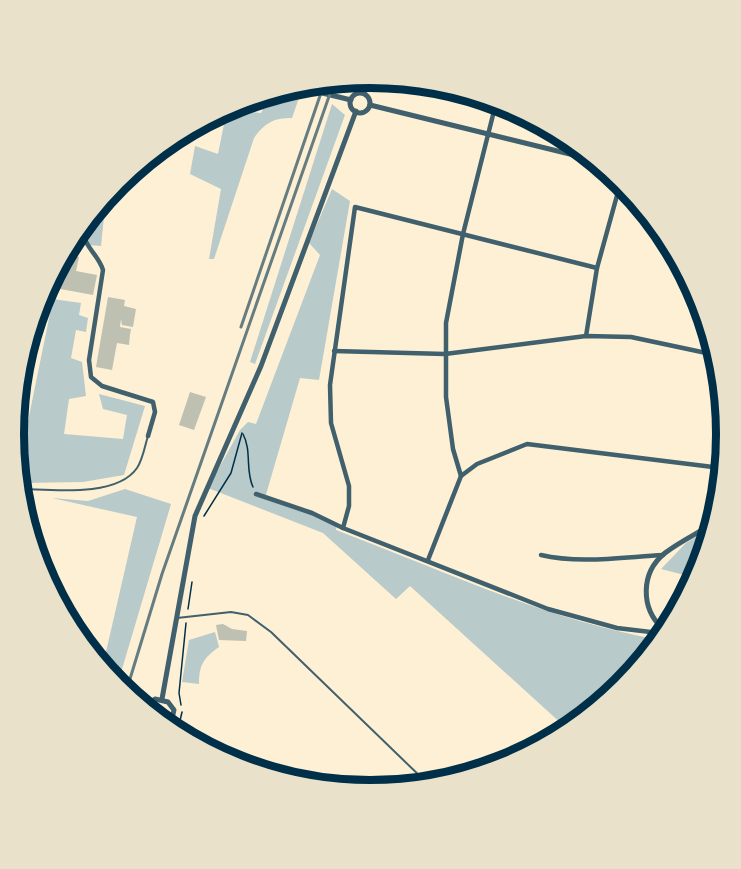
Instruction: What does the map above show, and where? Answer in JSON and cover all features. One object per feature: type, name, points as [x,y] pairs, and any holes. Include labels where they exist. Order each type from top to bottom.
[{"type":"street","points":[[364,93],[366,88]]},
{"type":"street","points":[[319,92],[351,100]]},
{"type":"street","points":[[364,93],[355,94],[351,100],[352,107],[356,111],[364,112],[370,105]]},
{"type":"street","points":[[364,93],[370,105]]},
{"type":"street","points":[[370,105],[575,155]]},
{"type":"street","points":[[162,699],[195,516],[261,366],[356,111]]},
{"type":"street","points":[[461,476],[453,449],[446,397],[445,354],[449,299],[494,111]]},
{"type":"street","points":[[586,336],[597,268],[618,191]]},
{"type":"street","points":[[343,528],[349,506],[349,486],[332,423],[330,385],[355,207],[597,268]]},
{"type":"street","points":[[85,239],[101,263],[103,270],[89,360],[91,377],[102,386],[153,402],[155,412],[148,436]]},
{"type":"street","points":[[334,351],[445,354],[586,336],[631,337],[707,353]]},
{"type":"street","points":[[428,560],[461,476],[477,464],[527,444],[715,467]]},
{"type":"street","points":[[256,494],[312,513],[343,528],[570,616],[617,628],[655,632]]},
{"type":"street","points":[[660,625],[647,609],[646,586],[663,555],[704,529]]},
{"type":"street","points":[[541,555],[552,558],[587,558],[663,555]]},
{"type":"street","points":[[151,702],[155,699],[162,699],[174,710],[172,718]]},
{"type":"lane","points":[[29,489],[68,491],[97,488],[125,479],[138,467],[148,436]]},
{"type":"lane","points":[[177,618],[225,611],[248,615],[271,633],[421,777]]},
{"type":"path","points":[[198,524],[231,473],[242,433],[248,444],[249,479]]},
{"type":"path","points":[[179,724],[182,714],[178,693],[193,574]]},
{"type":"shaded area","points":[[300,96],[292,118],[270,122],[254,138],[214,259],[209,259],[221,189],[190,174],[195,146],[218,154],[225,120],[245,111],[261,113],[266,104]]},
{"type":"shaded area","points":[[332,104],[345,115],[255,364],[250,362]]},
{"type":"shaded area","points":[[332,189],[350,201],[319,380],[300,378],[265,498],[337,523],[336,530],[494,592],[573,619],[650,638],[616,680],[562,724],[410,586],[396,599],[323,533],[208,488],[240,430],[248,422],[256,424],[320,255],[309,243]]},
{"type":"shaded area","points":[[104,213],[101,246],[81,244]]},
{"type":"shaded area","points":[[53,299],[81,303],[79,315],[88,318],[86,332],[76,330],[71,358],[82,362],[86,396],[69,399],[64,434],[123,439],[127,415],[103,409],[99,394],[145,406],[124,475],[83,482],[28,483],[24,440]]},
{"type":"shaded area","points":[[125,489],[171,504],[120,675],[105,657],[137,517],[52,498],[88,501]]},
{"type":"shaded area","points":[[703,533],[687,576],[661,569],[686,543]]},
{"type":"shaded area","points":[[215,632],[219,647],[203,663],[199,684],[182,682],[189,640]]},
{"type":"building","points":[[73,256],[79,257],[76,271],[97,275],[93,295],[57,288]]},
{"type":"building","points":[[108,297],[125,300],[124,306],[136,309],[133,327],[122,325],[121,319],[120,327],[131,329],[129,345],[117,343],[112,370],[96,367]]},
{"type":"building","points":[[190,392],[206,397],[194,430],[179,425]]},
{"type":"building","points":[[223,624],[232,629],[247,631],[246,641],[219,640],[216,625]]},
{"type":"railway","points":[[129,683],[162,574],[331,90]]},
{"type":"railway","points":[[241,327],[321,92]]}]
